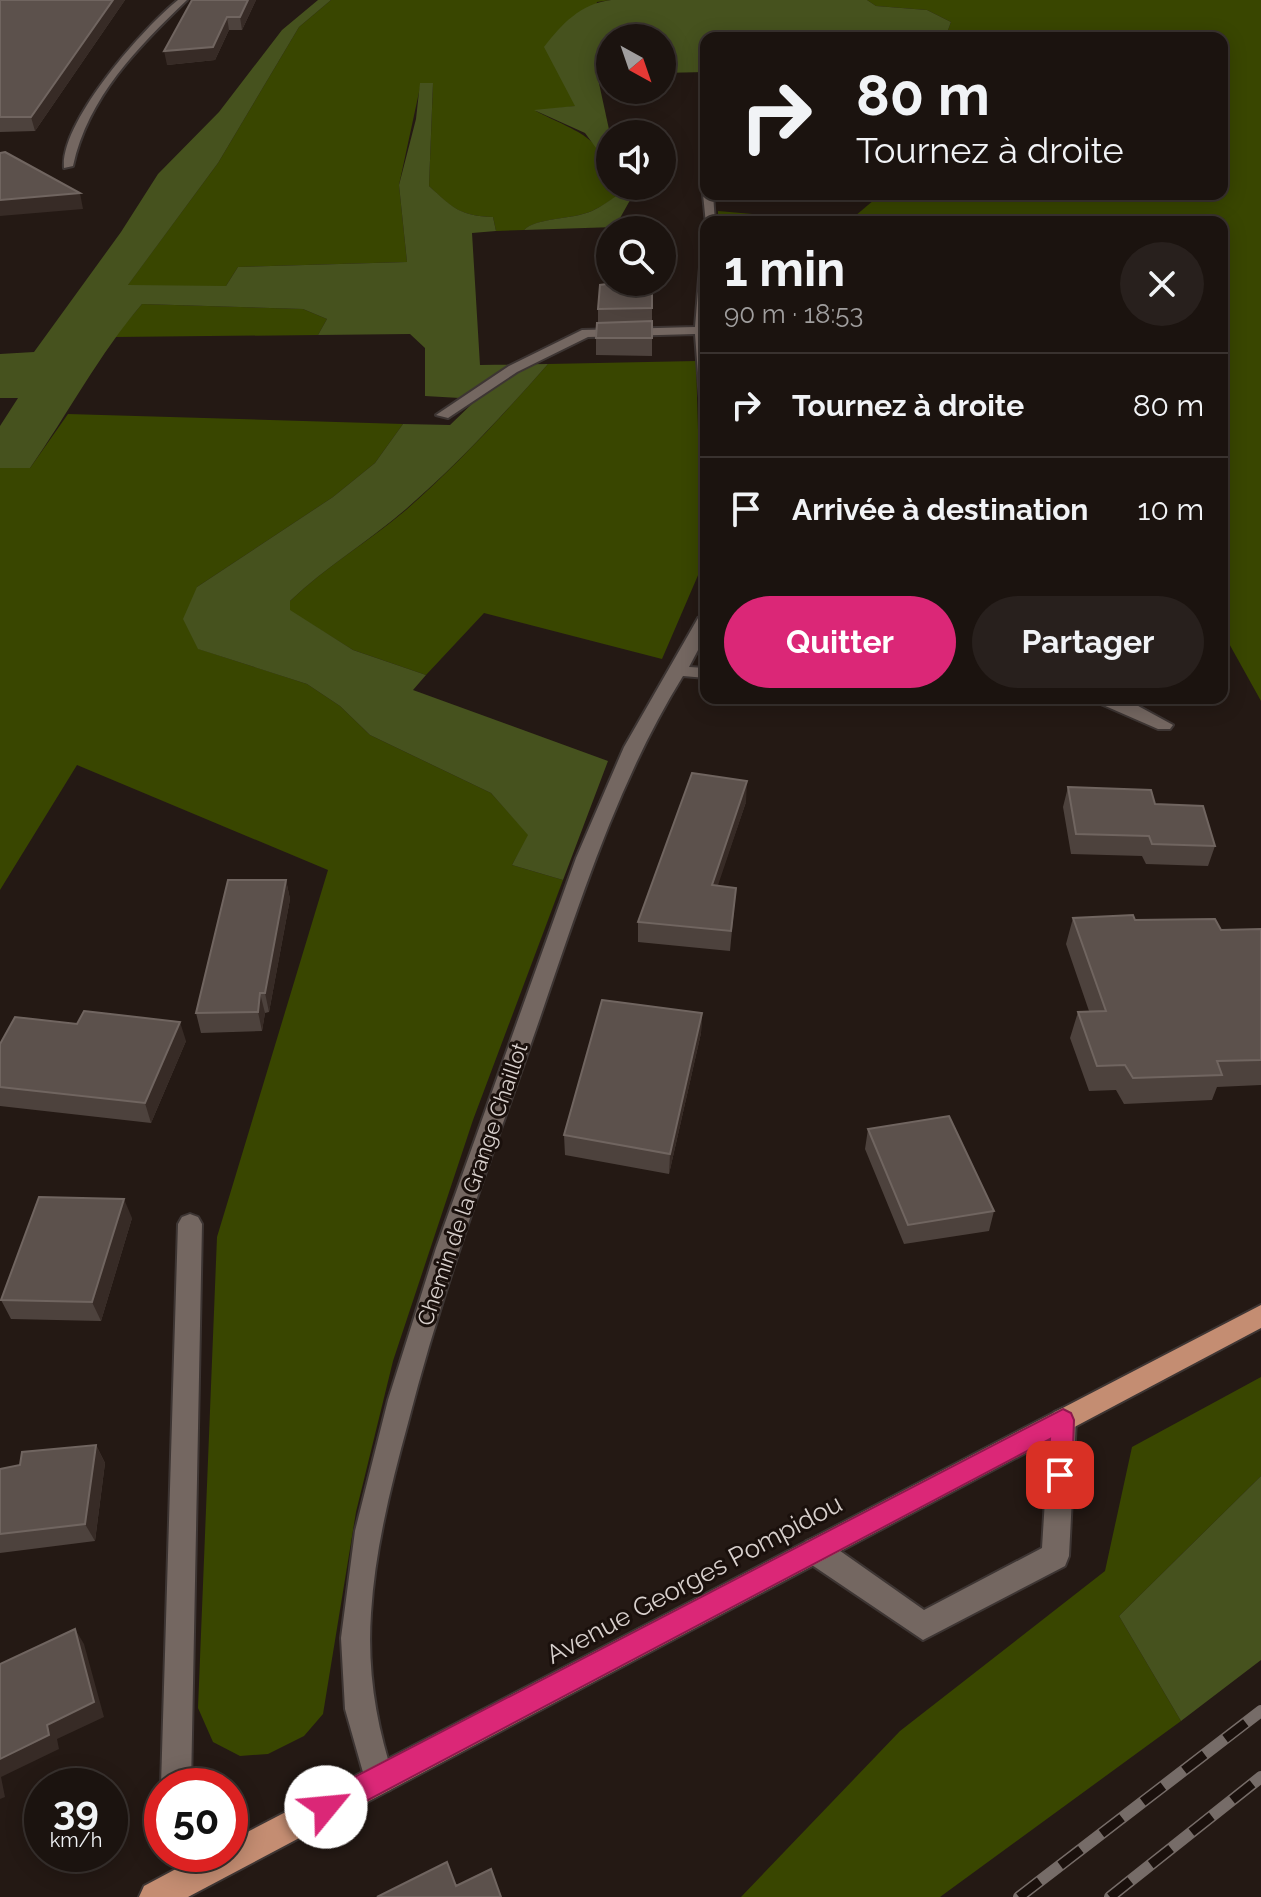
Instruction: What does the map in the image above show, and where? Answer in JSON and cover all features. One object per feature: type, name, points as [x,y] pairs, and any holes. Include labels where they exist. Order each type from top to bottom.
[{"type":"main road","name":"Avenue Georges Pompidou","points":[[248,1840],[379,1779],[1261,1316]]},
{"type":"main road","name":"Avenue Georges Pompidou","points":[[155,1897],[185,1872]]},
{"type":"street","points":[[68,166],[75,140],[121,62],[183,0]]},
{"type":"street","points":[[443,415],[513,369],[586,333],[700,330]]},
{"type":"street","name":"Chemin de la Grange Chaillot","points":[[379,1779],[364,1734],[357,1699],[356,1620],[360,1578],[377,1492],[403,1388],[477,1162],[596,833],[634,744],[679,671],[700,630]]},
{"type":"street","points":[[679,671],[700,673]]},
{"type":"street","points":[[1119,704],[1164,725]]},
{"type":"street","points":[[176,1768],[190,1224]]},
{"type":"street","points":[[816,1551],[923,1626],[1055,1556],[1063,1420]]},
{"type":"green space","points":[[318,0],[331,0],[299,27],[218,163],[128,285],[226,286],[238,267],[407,262],[399,185],[416,119],[420,83],[433,83],[429,186],[458,209],[472,215],[493,217],[496,231],[472,233],[480,365],[548,364],[443,475],[392,521],[303,589],[290,601],[290,610],[353,650],[426,675],[413,690],[608,761],[563,880],[512,865],[528,835],[491,793],[370,735],[340,706],[307,684],[198,649],[183,619],[197,587],[333,497],[375,463],[403,424],[450,425],[477,399],[425,396],[425,348],[410,334],[318,335],[327,319],[303,309],[142,304],[98,364],[30,468],[0,468],[0,426],[18,398],[0,398],[0,354],[34,352],[121,232],[158,174],[219,112],[282,30]]},
{"type":"green space","points":[[331,0],[611,0],[597,2],[576,106],[536,111],[575,130],[596,146],[596,200],[611,200],[584,214],[538,223],[524,230],[496,231],[493,217],[472,215],[457,209],[429,186],[433,84],[421,83],[399,185],[407,262],[238,267],[226,286],[127,286],[218,163],[299,27]]},
{"type":"green space","points":[[611,0],[867,0],[876,6],[927,10],[951,22],[947,32],[700,32],[700,72],[676,73],[676,24],[596,24],[596,104],[604,104],[607,120],[596,120],[596,148],[585,133],[534,110],[575,106],[544,47],[573,16],[590,6]]},
{"type":"green space","points":[[867,0],[1261,0],[1261,701],[1228,642],[1228,216],[855,216],[874,200],[1228,200],[1228,32],[947,32],[951,22],[927,10],[876,6]]},
{"type":"green space","points":[[610,200],[630,200],[621,216],[596,216],[596,228],[524,230],[537,223],[575,216]]},
{"type":"green space","points":[[718,211],[777,216],[718,216]]},
{"type":"green space","points":[[142,304],[303,309],[327,319],[318,335],[114,337]]},
{"type":"green space","points":[[696,361],[700,571],[662,659],[484,613],[426,675],[353,650],[290,611],[290,601],[303,589],[406,510],[443,475],[548,364]]},
{"type":"green space","points":[[68,414],[403,424],[375,463],[333,497],[197,587],[199,649],[307,684],[340,706],[370,735],[491,793],[529,835],[512,865],[563,880],[473,1120],[393,1361],[356,1512],[323,1714],[304,1736],[268,1754],[240,1756],[213,1742],[198,1708],[217,1237],[328,870],[77,765],[0,890],[0,468],[30,468]]},
{"type":"green space","points":[[1261,1377],[1261,1476],[1119,1616],[1181,1721],[940,1897],[741,1897],[900,1731],[1105,1571],[1132,1447]]},
{"type":"green space","points":[[1261,1476],[1261,1660],[1181,1721],[1119,1616]]},
{"type":"building","points":[[0,0],[113,0],[31,117],[0,117]]},
{"type":"building","points":[[192,0],[248,0],[240,17],[227,17],[213,47],[164,51]]},
{"type":"building","points":[[5,152],[80,193],[0,200],[0,153]]},
{"type":"building","points":[[599,296],[652,296],[652,308],[598,309]]},
{"type":"building","points":[[652,321],[652,338],[596,338],[597,323]]},
{"type":"building","points":[[692,773],[747,781],[712,885],[736,888],[731,931],[638,922]]},
{"type":"building","points":[[1068,787],[1151,790],[1155,804],[1203,806],[1215,846],[1152,844],[1149,836],[1076,834]]},
{"type":"building","points":[[228,880],[286,880],[265,993],[260,993],[258,1012],[196,1013]]},
{"type":"building","points":[[1133,915],[1135,920],[1215,919],[1221,930],[1261,929],[1261,1060],[1217,1061],[1222,1075],[1133,1078],[1125,1065],[1097,1066],[1078,1012],[1106,1011],[1073,918]]},
{"type":"building","points":[[602,1000],[702,1013],[670,1154],[564,1135]]},
{"type":"building","points":[[84,1011],[180,1022],[145,1103],[0,1087],[0,1044],[15,1017],[77,1024]]},
{"type":"building","points":[[949,1116],[994,1211],[908,1225],[868,1129]]},
{"type":"building","points":[[39,1197],[124,1199],[92,1302],[1,1300]]},
{"type":"building","points":[[96,1445],[85,1524],[0,1534],[0,1469],[20,1465],[22,1452]]},
{"type":"building","points":[[75,1629],[94,1702],[47,1725],[49,1735],[0,1759],[0,1664]]},
{"type":"building","points":[[447,1862],[456,1886],[491,1869],[501,1897],[377,1897]]},
{"type":"railway","points":[[1019,1897],[1261,1711]]},
{"type":"railway","points":[[1110,1897],[1261,1777]]},
{"type":"route","points":[[326,1807],[1063,1420],[1060,1475]]}]
